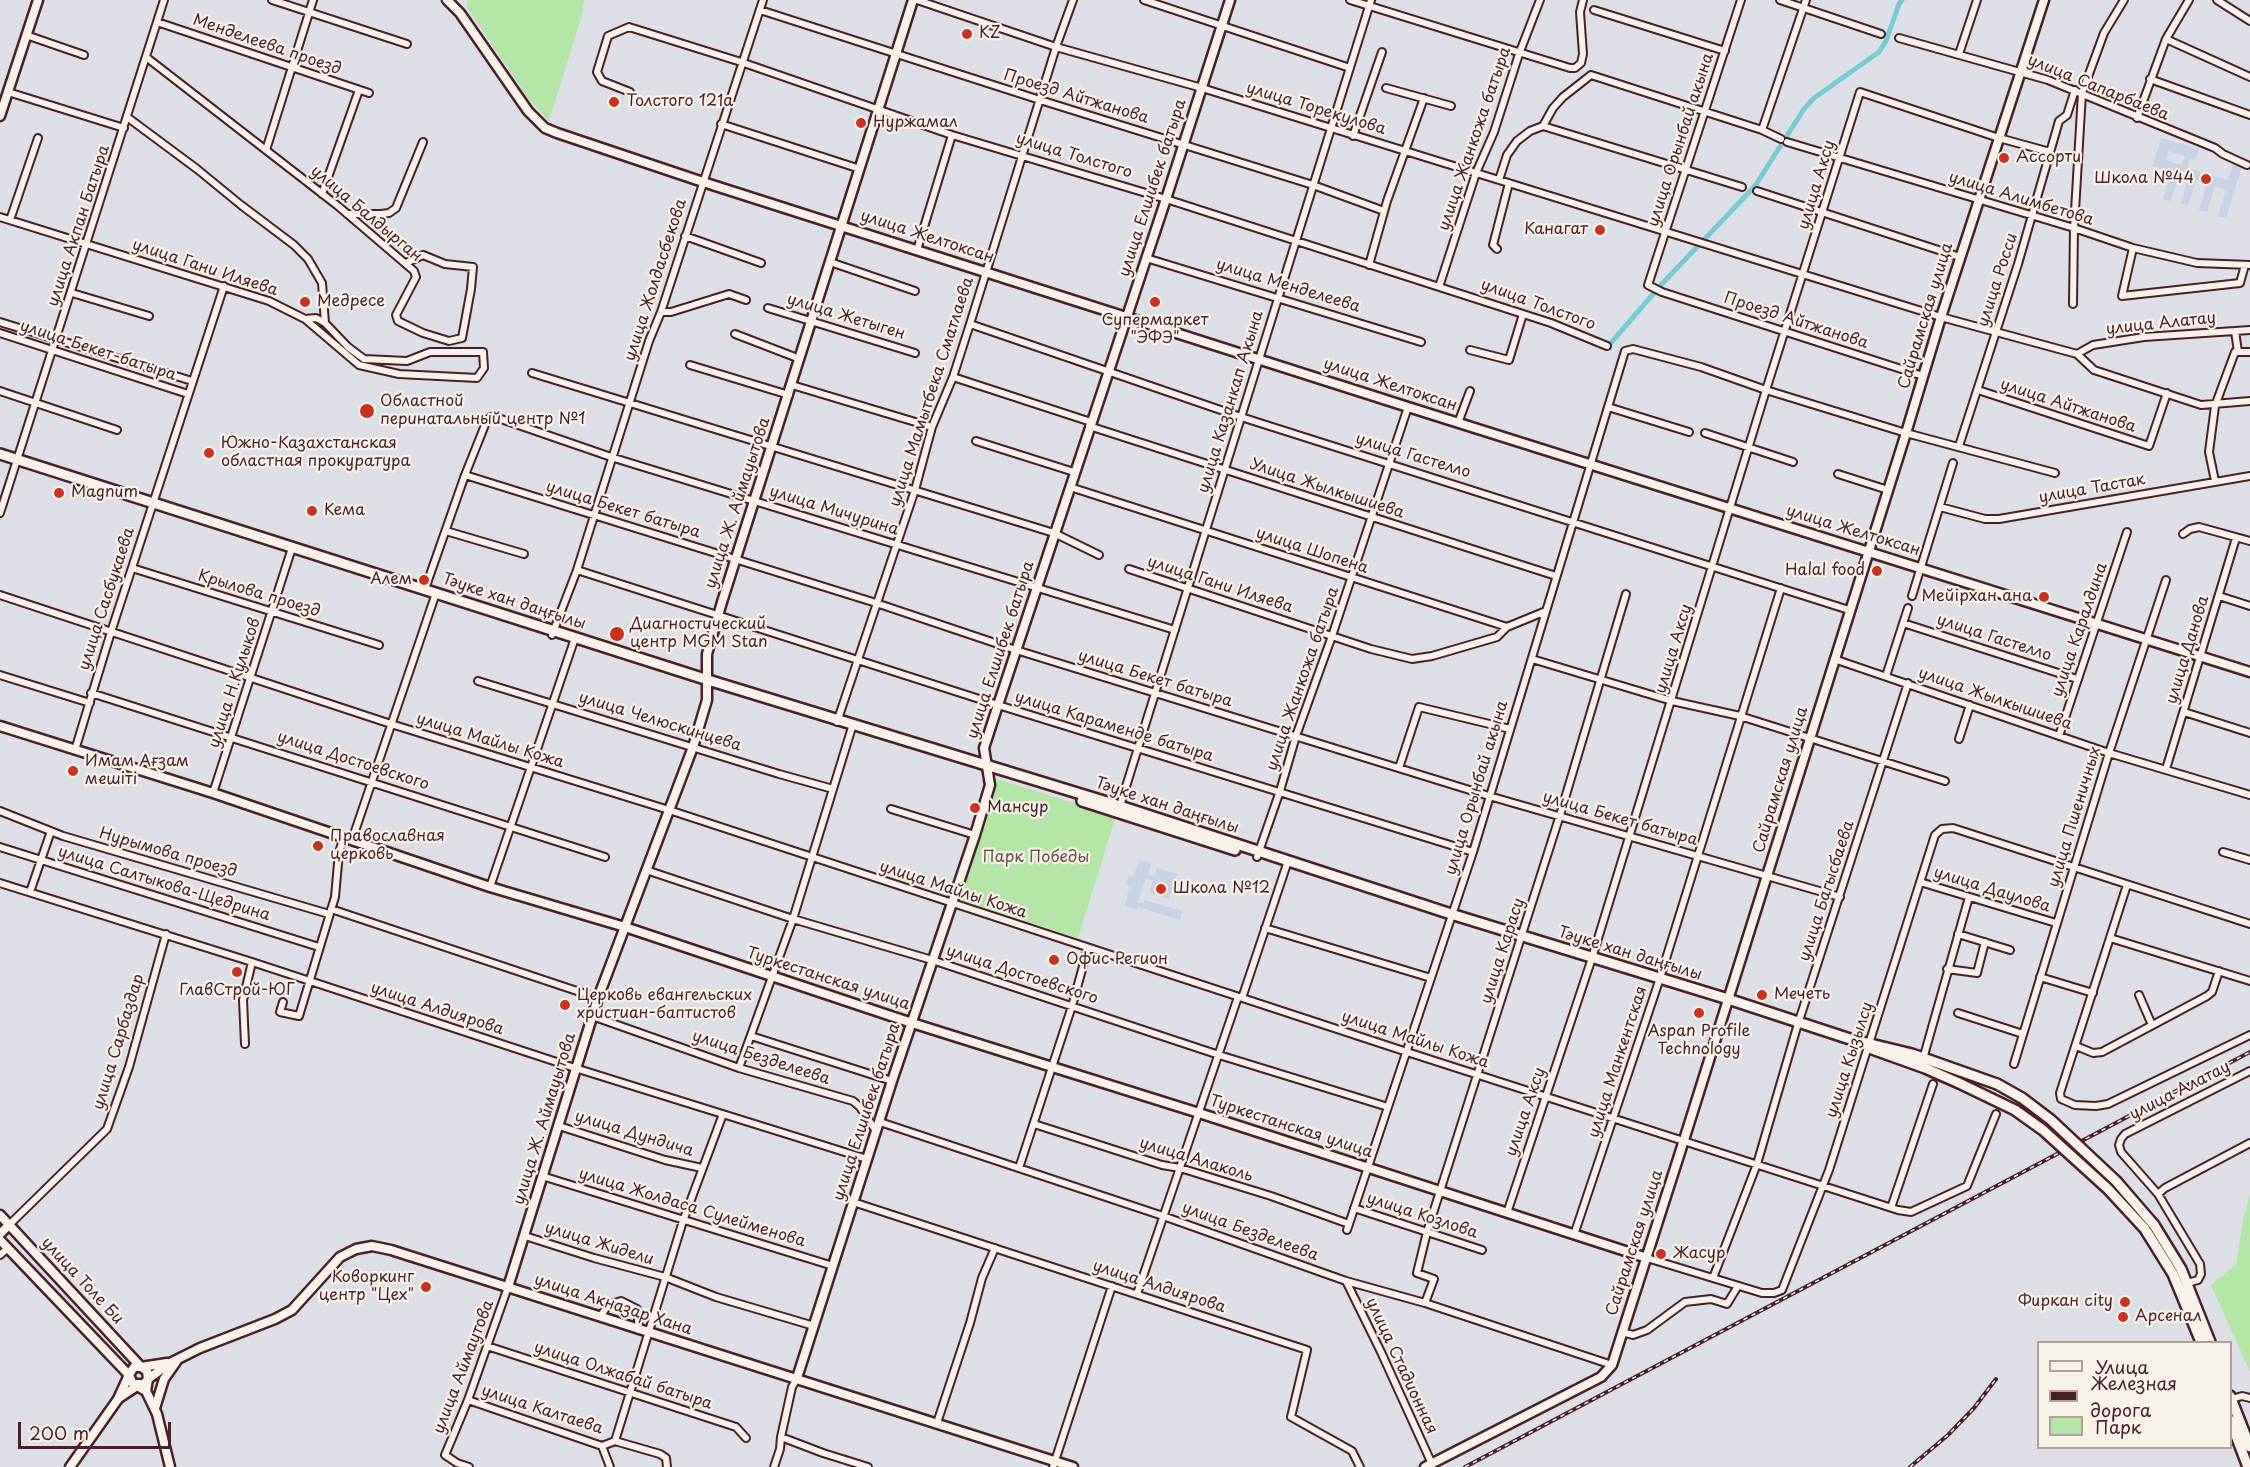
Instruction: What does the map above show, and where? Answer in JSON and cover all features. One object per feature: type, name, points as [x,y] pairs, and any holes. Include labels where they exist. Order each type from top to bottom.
[{"type":"main road","points":[[0,116],[38,0]]},
{"type":"main road","name":"улица Желтоксан","points":[[447,0],[460,13],[528,111],[538,122],[557,133],[703,182],[1458,423],[2250,672]]},
{"type":"main road","name":"улица Ж. Аймауытова","points":[[508,1287],[598,998],[693,747],[707,700],[707,654],[878,110],[915,0]]},
{"type":"main road","name":"улица Елшибек батыра","points":[[797,1378],[990,785],[984,748],[1230,0]]},
{"type":"main road","name":"Сайрамская улица","points":[[1612,1365],[1978,200],[2044,0]]},
{"type":"main road","name":"Тәуке хан даңғылы","points":[[0,454],[17,462],[436,595],[573,641],[838,721],[1591,960],[1850,1039],[1925,1068],[2015,1110],[2043,1130],[2150,1227],[2173,1274],[2201,1341]]},
{"type":"main road","name":"Тәуке хан даңғылы","points":[[0,459],[17,462]]},
{"type":"main road","name":"Тәуке хан даңғылы","points":[[292,549],[425,589],[436,595]]},
{"type":"main road","name":"Туркестанская улица","points":[[0,726],[213,793],[490,887],[625,927],[912,1023],[1647,1258]]},
{"type":"main road","name":"Тәуке хан даңғылы","points":[[1870,1047],[1912,1054],[1997,1084],[2022,1098],[2051,1120],[2116,1181],[2181,1269],[2210,1341]]},
{"type":"main road","name":"улица Толе Би","points":[[0,1215],[141,1367]]},
{"type":"main road","points":[[0,1234],[9,1225]]},
{"type":"main road","name":"улица Толе Би","points":[[0,1240],[129,1375]]},
{"type":"main road","name":"улица Акназар Хана","points":[[148,1378],[200,1348],[290,1311],[300,1303],[340,1257],[361,1247],[372,1246],[508,1287],[649,1334],[797,1378],[1054,1464],[1073,1467]]},
{"type":"main road","points":[[156,1411],[164,1379],[174,1361]]},
{"type":"main road","name":"улица Акназар Хана","points":[[141,1367],[174,1361]]},
{"type":"main road","points":[[1429,1465],[1601,1377],[1612,1365]]},
{"type":"main road","points":[[70,1467],[118,1399],[134,1367],[141,1367],[147,1371],[146,1391]]},
{"type":"main road","points":[[129,1375],[130,1381],[146,1391],[156,1411],[170,1467]]},
{"type":"main road","points":[[118,1399],[144,1384],[148,1378]]},
{"type":"main road","points":[[2233,1412],[2250,1447]]},
{"type":"main road","points":[[2232,1425],[2248,1467]]},
{"type":"street","name":"улица Акпан Батыра","points":[[0,513],[164,0]]},
{"type":"street","points":[[272,0],[407,44]]},
{"type":"street","points":[[266,150],[313,0]]},
{"type":"street","name":"улица Жолдасбекова","points":[[553,633],[577,570],[649,341],[661,312],[763,0]]},
{"type":"street","name":"улица Торекулова","points":[[915,0],[1056,47],[1202,88],[1941,317],[2077,354]]},
{"type":"street","name":"улица Мамытбека Сматлаева","points":[[838,721],[915,490],[932,427],[970,324],[1056,47],[1073,0]]},
{"type":"street","points":[[1144,0],[1350,68]]},
{"type":"street","points":[[1350,0],[1370,3],[1519,54],[1569,68],[1575,68],[1581,63],[1583,0]]},
{"type":"street","name":"улица Жанкожа батыра","points":[[1439,287],[1476,173],[1494,132],[1519,54],[1540,0]]},
{"type":"street","name":"улица Орынбай акына","points":[[1662,292],[1651,288],[1648,284],[1741,0]]},
{"type":"street","points":[[1780,0],[1805,4],[1881,34]]},
{"type":"street","points":[[1959,54],[1977,0]]},
{"type":"street","points":[[2073,304],[2074,228],[2082,93],[2104,33],[2124,0]]},
{"type":"street","points":[[2138,118],[2166,39],[2189,0]]},
{"type":"street","points":[[2217,0],[2250,21]]},
{"type":"street","name":"улица Казанкап Акына","points":[[1119,809],[1370,3]]},
{"type":"street","points":[[1762,130],[1805,4]]},
{"type":"street","name":"Проезд Айтжанова","points":[[760,9],[1313,185],[1384,210]]},
{"type":"street","points":[[1594,10],[1725,51]]},
{"type":"street","name":"Менделеева проезд","points":[[157,22],[369,93]]},
{"type":"street","name":"улица Толстого","points":[[630,92],[602,81],[597,72],[609,36],[629,27],[741,62],[952,135],[1166,199],[1551,323],[1607,346]]},
{"type":"street","points":[[26,35],[84,55]]},
{"type":"street","name":"улица Сапарбаева","points":[[1899,38],[2021,71],[2074,90],[2215,148],[2247,165]]},
{"type":"street","points":[[2166,39],[2250,77]]},
{"type":"street","points":[[1353,136],[1382,52]]},
{"type":"street","name":"улица Балдырган","points":[[146,57],[322,194],[414,271],[416,277],[396,318],[423,333],[449,341],[462,338],[473,267],[445,264],[423,255],[406,263]]},
{"type":"street","name":"улица Алимбетова","points":[[1543,126],[1553,108],[1563,97],[1591,75],[1706,111],[1840,158],[2133,248],[2197,263],[2247,265]]},
{"type":"street","points":[[2150,79],[2250,115]]},
{"type":"street","points":[[1386,88],[1451,106]]},
{"type":"street","points":[[322,194],[359,90]]},
{"type":"street","name":"улица Росси","points":[[1959,446],[2032,216],[2059,122],[2067,115],[2074,90]]},
{"type":"street","points":[[8,92],[124,128]]},
{"type":"street","name":"улица Аксу","points":[[1507,1213],[1591,960],[1672,701],[1729,508],[1860,92],[1999,138]]},
{"type":"street","points":[[1369,265],[1384,210],[1424,98]]},
{"type":"street","points":[[127,117],[294,245],[308,259],[322,283],[326,325]]},
{"type":"street","points":[[721,124],[860,169]]},
{"type":"street","points":[[1499,180],[1507,155],[1517,141],[1530,131],[1543,126],[1742,187]]},
{"type":"street","points":[[916,250],[952,135]]},
{"type":"street","points":[[10,220],[38,138]]},
{"type":"street","points":[[1999,138],[2050,152]]},
{"type":"street","points":[[347,214],[390,213],[396,208],[423,142]]},
{"type":"street","points":[[1497,249],[1493,245],[1509,183]]},
{"type":"street","points":[[1757,191],[1960,257]]},
{"type":"street","name":"улица Гани Иляева","points":[[0,217],[269,301],[305,319],[359,365],[399,374],[477,378],[484,368],[483,352],[430,352],[407,361],[364,359],[326,325]]},
{"type":"street","points":[[685,236],[761,263]]},
{"type":"street","points":[[2133,248],[2122,296],[2240,283],[2247,265]]},
{"type":"street","name":"улица Менделеева","points":[[1146,258],[1421,342]]},
{"type":"street","points":[[830,262],[915,291]]},
{"type":"street","name":"улица Сасбукаева","points":[[75,750],[91,693],[224,286]]},
{"type":"street","name":"Проезд Айтжанова","points":[[1662,292],[1923,376]]},
{"type":"street","points":[[72,293],[149,316]]},
{"type":"street","points":[[661,312],[671,312],[729,294],[746,300]]},
{"type":"street","name":"улица Жетыген","points":[[768,308],[915,353]]},
{"type":"street","points":[[1470,350],[1509,360],[1523,314]]},
{"type":"street","points":[[305,319],[316,318],[326,325]]},
{"type":"street","name":"улица Бекет-батыра","points":[[0,322],[192,381]]},
{"type":"street","name":"улица Гастелло","points":[[970,324],[1241,417],[1849,610]]},
{"type":"street","name":"улица Алатау","points":[[2077,354],[2093,345],[2144,337],[2250,330]]},
{"type":"street","points":[[2215,481],[2209,452],[2215,406],[2237,352],[2235,331]]},
{"type":"street","name":"улица Бекет-батыра","points":[[0,333],[188,394]]},
{"type":"street","points":[[735,334],[800,359]]},
{"type":"street","name":"улица Орынбай акына","points":[[1348,1227],[1473,852],[1625,351],[1632,349],[1701,367],[1766,390]]},
{"type":"street","points":[[2237,352],[2250,352]]},
{"type":"street","points":[[2077,354],[2094,370],[2201,405],[2215,406],[2250,401]]},
{"type":"street","points":[[690,365],[789,395]]},
{"type":"street","points":[[532,373],[1054,533],[1099,555]]},
{"type":"street","points":[[952,377],[1090,424]]},
{"type":"street","points":[[792,385],[932,427]]},
{"type":"street","points":[[0,390],[117,430]]},
{"type":"street","points":[[1766,390],[1906,433],[2055,473]]},
{"type":"street","name":"улица Айтжанова","points":[[1978,390],[2149,446],[2167,393]]},
{"type":"street","points":[[1458,423],[1470,391]]},
{"type":"street","name":"улица Жанкожа батыра","points":[[1259,854],[1296,736],[1352,578],[1408,407]]},
{"type":"street","points":[[1608,407],[1689,432]]},
{"type":"street","name":"улица Мичурина","points":[[465,475],[487,420],[498,418],[614,458],[1175,630]]},
{"type":"street","name":"Улица Жылкышиева","points":[[1090,424],[1372,518],[1557,576]]},
{"type":"street","points":[[1705,433],[1793,462]]},
{"type":"street","points":[[976,441],[1074,472]]},
{"type":"street","points":[[1911,596],[1953,463]]},
{"type":"street","points":[[1838,474],[1888,490]]},
{"type":"street","points":[[425,589],[465,475]]},
{"type":"street","name":"улица Бекет батыра","points":[[465,475],[876,603],[1016,650],[1489,796],[1840,897]]},
{"type":"street","name":"улица Тастак","points":[[1940,507],[1977,518],[1999,519],[2250,476]]},
{"type":"street","name":"улица Шопена","points":[[1070,487],[1507,627]]},
{"type":"street","points":[[2183,534],[2199,527],[2250,541]]},
{"type":"street","points":[[446,531],[524,554]]},
{"type":"street","name":"улица Каралдина","points":[[2059,736],[2127,532]]},
{"type":"street","name":"улица Данова","points":[[2166,769],[2236,538]]},
{"type":"street","name":"улица Н.Кулыков","points":[[213,793],[292,549]]},
{"type":"street","name":"Крылова проезд","points":[[132,568],[379,645]]},
{"type":"street","name":"улица Гани Иляева","points":[[1129,569],[1371,649],[1412,658],[1432,656],[1497,637],[1507,627]]},
{"type":"street","name":"улица Караменде батыра","points":[[577,570],[718,617],[1473,852]]},
{"type":"street","name":"улица Пшеничных","points":[[2014,1064],[2109,753],[2166,580]]},
{"type":"street","name":"улица Манкентская","points":[[1575,1235],[1659,981],[1781,588]]},
{"type":"street","name":"улица Карасу","points":[[1425,1303],[1434,1279],[1417,1273],[1427,1232],[1522,938],[1626,594]]},
{"type":"street","name":"улица Майлы Кожа","points":[[0,595],[392,724],[669,810],[1407,1052],[1895,1208]]},
{"type":"street","points":[[283,1002],[280,1012],[299,1016],[336,892],[339,849],[348,838],[372,782],[436,595]]},
{"type":"street","points":[[2219,596],[2250,606]]},
{"type":"street","points":[[1886,676],[1908,608]]},
{"type":"street","points":[[1507,627],[1546,611]]},
{"type":"street","name":"улица Гастелло","points":[[1903,623],[2077,679]]},
{"type":"street","points":[[490,887],[573,641]]},
{"type":"street","points":[[1532,659],[1672,701],[1740,716],[1945,781]]},
{"type":"street","name":"улица Жылкышиева","points":[[1834,659],[2109,753],[2250,795]]},
{"type":"street","points":[[0,675],[90,703]]},
{"type":"street","name":"улица Челюскинцева","points":[[478,681],[834,789]]},
{"type":"street","name":"улица Багысбаева","points":[[1713,1278],[1757,1164],[1798,1024],[1908,683]]},
{"type":"street","name":"улица Достоевского","points":[[91,693],[605,857]]},
{"type":"street","points":[[1959,739],[1970,705]]},
{"type":"street","points":[[1399,768],[1419,707],[1510,729]]},
{"type":"street","points":[[2184,712],[2250,733]]},
{"type":"street","points":[[739,1068],[793,919],[853,726]]},
{"type":"street","points":[[891,809],[975,835]]},
{"type":"street","name":"Нурымова проезд","points":[[0,811],[51,831],[330,912],[598,998]]},
{"type":"street","name":"улица Кызылсу","points":[[1738,1286],[1762,1293],[1782,1290],[1823,1185],[1870,1047],[1935,835],[1942,829],[1953,828],[2074,868]]},
{"type":"street","points":[[30,892],[51,831]]},
{"type":"street","name":"улица Салтыкова-Щедрина","points":[[0,847],[319,947]]},
{"type":"street","points":[[2223,852],[2250,860]]},
{"type":"street","points":[[1137,1294],[1287,863]]},
{"type":"street","points":[[2074,868],[2250,924]]},
{"type":"street","name":"улица Достоевского","points":[[646,870],[793,919],[932,960],[1219,1055],[1388,1107]]},
{"type":"street","name":"улица Даулова","points":[[1920,882],[2056,923]]},
{"type":"street","name":"улица Алдиярова","points":[[0,883],[309,980],[575,1068],[867,1159]]},
{"type":"street","points":[[2127,885],[2060,1093],[2061,1099],[2075,1105],[2108,1104],[2250,1035]]},
{"type":"street","points":[[1923,1059],[1969,897]]},
{"type":"street","points":[[1265,928],[1431,978]]},
{"type":"street","name":"улица Сарбаздар","points":[[9,1225],[107,1129],[129,1067],[166,934]]},
{"type":"street","points":[[1958,934],[2010,950]]},
{"type":"street","points":[[2110,938],[2250,981]]},
{"type":"street","points":[[1947,969],[1977,973],[1985,942]]},
{"type":"street","points":[[1019,1168],[1072,1006],[1088,948]]},
{"type":"street","points":[[245,1044],[243,1000],[252,962]]},
{"type":"street","points":[[2076,1046],[2097,1053],[2210,994],[2219,971]]},
{"type":"street","points":[[2040,977],[2093,993]]},
{"type":"street","points":[[2139,995],[2152,1024]]},
{"type":"street","points":[[1958,1013],[2023,1034]]},
{"type":"street","name":"улица Безделеева","points":[[592,1016],[739,1068],[853,1101],[860,1107],[876,1131]]},
{"type":"street","points":[[751,1036],[892,1081]]},
{"type":"street","name":"улица Алатау","points":[[2187,1283],[2198,1280],[2201,1274],[2200,1264],[2158,1194],[2121,1152],[2119,1146],[2121,1139],[2125,1134],[2250,1071]]},
{"type":"street","points":[[1933,1084],[1895,1208],[1911,1212],[1967,1186],[1996,1114]]},
{"type":"street","points":[[615,1441],[683,1221],[723,1114]]},
{"type":"street","name":"улица Безделеева","points":[[880,1122],[1163,1216],[1346,1281],[1425,1303],[1612,1365]]},
{"type":"street","name":"улица Алаколь","points":[[1034,1124],[1162,1165],[1180,1168],[1348,1227]]},
{"type":"street","name":"улица Дундича","points":[[559,1126],[665,1160],[702,1168]]},
{"type":"street","points":[[2158,1194],[2165,1188],[2250,1143]]},
{"type":"street","name":"улица Жолдаса Сулейменова","points":[[542,1176],[833,1266]]},
{"type":"street","name":"улица Алдиярова","points":[[853,1202],[1307,1350],[1291,1417],[1352,1451],[1360,1467]]},
{"type":"street","name":"улица Козлова","points":[[1354,1208],[1482,1250]]},
{"type":"street","name":"улица Жидели","points":[[525,1236],[665,1277],[716,1297],[814,1326]]},
{"type":"street","points":[[0,1255],[8,1248]]},
{"type":"street","points":[[937,1424],[982,1278],[995,1248]]},
{"type":"street","points":[[1622,1332],[1633,1335],[1647,1330],[1685,1302],[1711,1299],[1727,1304],[1738,1286],[1647,1258]]},
{"type":"street","name":"улица Стадионная","points":[[1346,1281],[1382,1352],[1429,1465]]},
{"type":"street","points":[[1054,1464],[1112,1286]]},
{"type":"street","name":"улица Аймаутова","points":[[469,1467],[445,1455],[468,1400],[508,1287]]},
{"type":"street","points":[[600,1317],[608,1305],[621,1301],[637,1309],[639,1330]]},
{"type":"street","name":"улица Олжабай батыра","points":[[487,1346],[736,1427],[746,1438]]},
{"type":"street","points":[[774,1467],[780,1449],[792,1387],[797,1378]]},
{"type":"street","points":[[2232,1397],[2250,1398]]},
{"type":"street","name":"улица Калтаева","points":[[468,1400],[602,1446],[615,1441],[660,1454],[666,1458],[667,1467]]},
{"type":"street","points":[[781,1437],[868,1467]]},
{"type":"street","points":[[602,1446],[610,1467]]},
{"type":"shaded area","name":"Школа №44","points":[[2161,138],[2199,149],[2196,160],[2190,159],[2188,168],[2228,180],[2233,164],[2242,167],[2226,218],[2218,216],[2226,190],[2215,186],[2207,212],[2199,210],[2207,183],[2196,180],[2188,206],[2181,204],[2188,177],[2179,174],[2171,201],[2163,199],[2171,172],[2152,166]],"holes":[[[2168,151],[2185,156],[2182,165],[2166,160]]]},
{"type":"shaded area","name":"Школа №12","points":[[1139,860],[1151,863],[1148,875],[1154,876],[1157,868],[1177,874],[1169,899],[1149,893],[1153,881],[1146,878],[1138,902],[1144,903],[1145,900],[1182,911],[1180,920],[1138,907],[1137,910],[1124,906],[1130,886],[1126,884],[1129,876],[1133,878]]},
{"type":"green space","points":[[468,0],[584,0],[582,15],[549,121],[528,98],[467,7]]},
{"type":"green space","name":"Парк Победы","points":[[994,778],[1116,816],[1078,938],[956,899]]},
{"type":"green space","points":[[2250,1193],[2250,1372],[2211,1285],[2236,1264]]},
{"type":"waterway","points":[[1610,344],[1660,286],[1755,186],[1804,109],[1814,98],[1879,52],[1886,41],[1902,0]]},
{"type":"railway","points":[[1465,1467],[2250,1052]]},
{"type":"railway","points":[[1910,1467],[1948,1435],[1974,1408],[1996,1379]]},
{"type":"place","name":"KZ","points":[[967,34]]},
{"type":"place","name":"Толстого 121а","points":[[614,102]]},
{"type":"place","name":"Нуржамал","points":[[861,123]]},
{"type":"place","name":"Ассорти","points":[[2004,158]]},
{"type":"place","name":"Школа №44","points":[[2206,179]]},
{"type":"place","name":"Канагат","points":[[1600,230]]},
{"type":"place","name":"Медресе","points":[[305,302]]},
{"type":"place","name":"Супермаркет \"ЭФЭ\"","points":[[1155,302]]},
{"type":"place","name":"Областной перинатальный центр №1","points":[[367,411]]},
{"type":"place","name":"Южно-Казахстанская областная прокуратура","points":[[209,453]]},
{"type":"place","name":"Magnum","points":[[59,493]]},
{"type":"place","name":"Кема","points":[[312,511]]},
{"type":"place","name":"Halal food","points":[[1877,571]]},
{"type":"place","name":"Алем","points":[[424,580]]},
{"type":"place","name":"Мейірхан ана","points":[[2044,597]]},
{"type":"place","name":"Диагностический центр MGM Stan","points":[[617,634]]},
{"type":"place","name":"Имам Ағзам мешіті","points":[[73,771]]},
{"type":"place","name":"Мансур","points":[[975,808]]},
{"type":"place","name":"Православная церковь","points":[[318,846]]},
{"type":"place","name":"Школа №12","points":[[1161,889]]},
{"type":"place","name":"Офис Регион","points":[[1054,960]]},
{"type":"place","name":"ГлавСтрой-ЮГ","points":[[237,972]]},
{"type":"place","name":"Мечеть","points":[[1762,995]]},
{"type":"place","name":"Церковь евангельских христиан-баптистов","points":[[565,1005]]},
{"type":"place","name":"Aspan Profile Technology","points":[[1699,1013]]},
{"type":"place","name":"Жасур","points":[[1661,1254]]},
{"type":"place","name":"Коворкинг центр \"Цех\"","points":[[426,1287]]},
{"type":"place","name":"Фиркан city","points":[[2125,1302]]},
{"type":"place","name":"Арсенал","points":[[2123,1317]]}]
